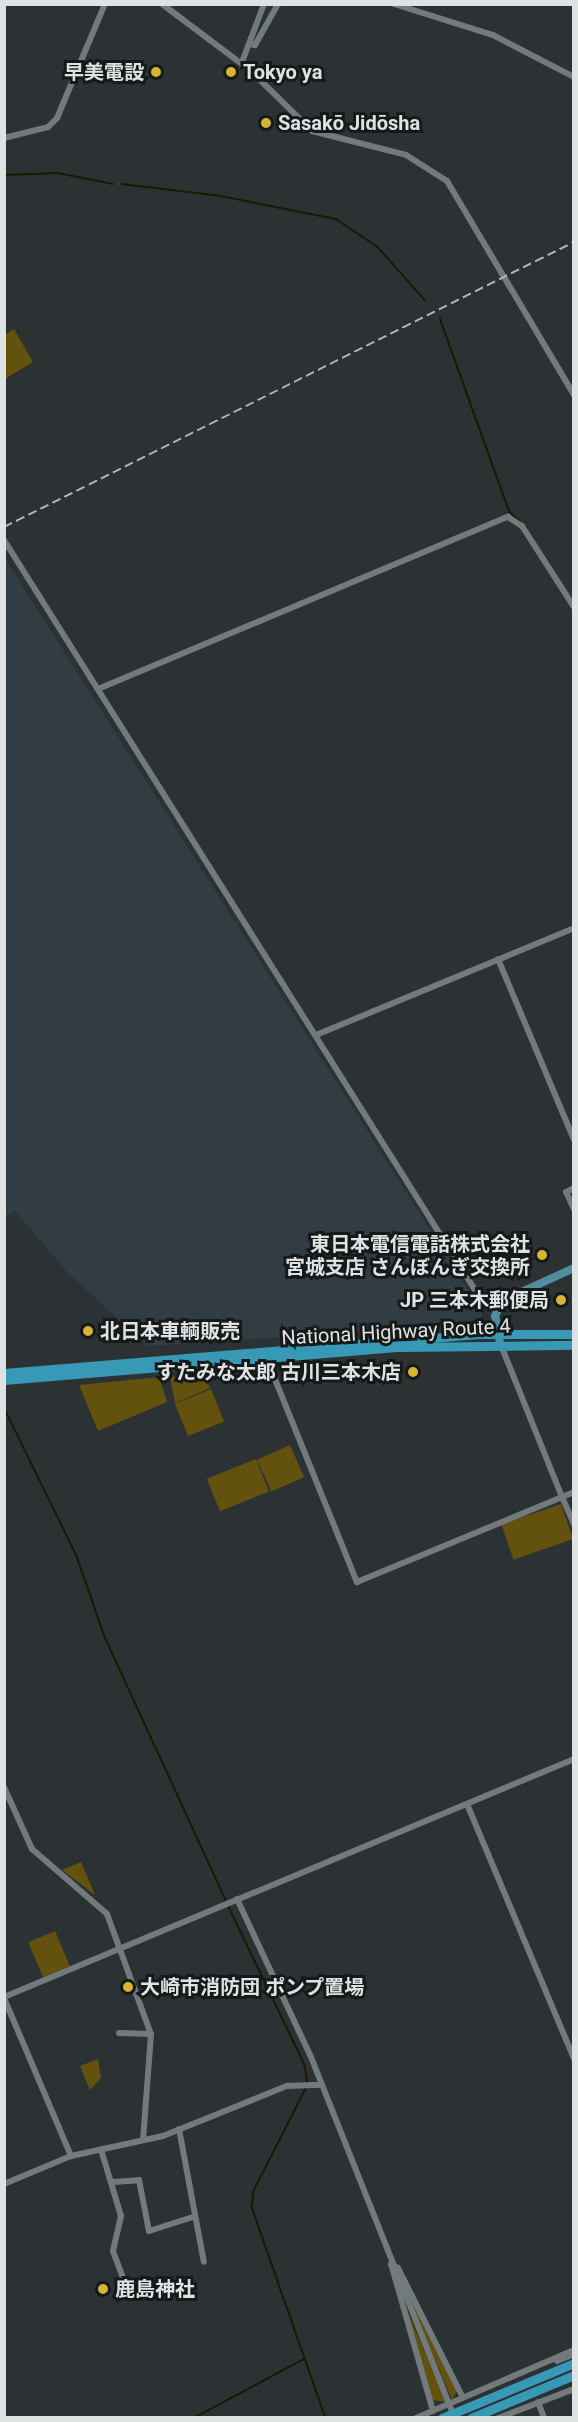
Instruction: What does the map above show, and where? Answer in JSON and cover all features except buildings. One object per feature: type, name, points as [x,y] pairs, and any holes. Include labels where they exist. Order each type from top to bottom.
[{"type":"highway","name":"National Highway Route 4","points":[[4,1380],[496,1332],[573,1334]]},
{"type":"highway","name":"National Highway Route 4","points":[[4,1373],[266,1354],[500,1343],[573,1345]]},
{"type":"highway","points":[[442,2418],[573,2363]]},
{"type":"highway","points":[[471,2418],[573,2375]]},
{"type":"main road","points":[[500,1343],[496,1332],[496,1310],[507,1297],[573,1268]]},
{"type":"street","points":[[4,138],[48,127],[57,118],[105,4]]},
{"type":"street","points":[[162,4],[242,62],[312,131],[406,155],[447,181],[573,395]]},
{"type":"street","points":[[242,62],[264,4]]},
{"type":"street","points":[[250,44],[255,45],[278,4]]},
{"type":"street","points":[[394,4],[493,34],[573,77]]},
{"type":"street","points":[[98,688],[508,517],[522,526],[573,607]]},
{"type":"street","points":[[4,540],[480,1298],[496,1310]]},
{"type":"street","points":[[316,1035],[573,928]]},
{"type":"street","points":[[498,959],[571,1128],[573,1140]]},
{"type":"street","points":[[573,1188],[566,1192],[573,1209]]},
{"type":"street","points":[[500,1343],[573,1524]]},
{"type":"street","points":[[266,1354],[355,1581],[573,1492]]},
{"type":"street","points":[[71,2156],[4,1997],[573,1760]]},
{"type":"street","points":[[4,1787],[32,1849],[105,1910],[120,1948],[151,2034],[143,2140]]},
{"type":"street","points":[[467,1804],[573,2059]]},
{"type":"street","points":[[234,1900],[317,2074],[391,2264],[455,2418]]},
{"type":"street","points":[[119,2033],[151,2034]]},
{"type":"street","points":[[4,2184],[71,2156],[102,2153],[179,2129],[305,2081],[321,2085]]},
{"type":"street","points":[[179,2129],[204,2262]]},
{"type":"street","points":[[102,2153],[113,2182],[121,2216],[112,2251],[129,2294]]},
{"type":"street","points":[[113,2182],[139,2180],[149,2231],[194,2217]]},
{"type":"street","points":[[391,2264],[398,2268],[463,2398]]},
{"type":"street","points":[[391,2264],[433,2410]]},
{"type":"street","points":[[416,2418],[573,2350]]},
{"type":"street","points":[[537,2366],[573,2354]]},
{"type":"street","points":[[562,2392],[573,2384]]},
{"type":"street","points":[[498,2418],[573,2389]]},
{"type":"street","points":[[538,2402],[544,2418]]},
{"type":"shaded area","points":[[14,329],[33,362],[5,379],[5,335]]},
{"type":"shaded area","points":[[4,557],[482,1312],[481,1324],[147,1346],[68,1273],[15,1211],[5,1217]]},
{"type":"shaded area","points":[[204,1374],[210,1388],[175,1403],[170,1377]]},
{"type":"shaded area","points":[[159,1377],[167,1402],[98,1431],[79,1385]]},
{"type":"shaded area","points":[[211,1389],[224,1421],[188,1436],[175,1404]]},
{"type":"shaded area","points":[[290,1445],[304,1477],[271,1492],[257,1460]]},
{"type":"shaded area","points":[[256,1459],[269,1491],[220,1511],[207,1479]]},
{"type":"shaded area","points":[[561,1504],[573,1539],[513,1559],[501,1525]]},
{"type":"shaded area","points":[[81,1862],[95,1895],[62,1870]]},
{"type":"shaded area","points":[[55,1931],[70,1966],[43,1977],[28,1942]]},
{"type":"shaded area","points":[[98,2059],[101,2078],[90,2090],[80,2066]]},
{"type":"shaded area","points":[[398,2272],[457,2390],[452,2400]]},
{"type":"shaded area","points":[[392,2275],[446,2402],[432,2400]]},
{"type":"waterway","points":[[4,175],[58,173],[113,184]]},
{"type":"waterway","points":[[122,184],[221,196],[336,219],[378,247],[425,300]]},
{"type":"waterway","points":[[440,318],[510,512],[527,528]]},
{"type":"waterway","points":[[4,1407],[77,1556],[105,1637],[226,1900]]},
{"type":"waterway","points":[[228,1905],[305,2065],[308,2083]]},
{"type":"waterway","points":[[307,2087],[254,2191],[252,2207],[326,2418]]},
{"type":"waterway","points":[[194,2418],[304,2359]]},
{"type":"railway","points":[[4,527],[574,242]]},
{"type":"place","name":"早美電設","points":[[156,72]]},
{"type":"place","name":"Tokyo ya","points":[[231,72]]},
{"type":"place","name":"Sasakō Jidōsha","points":[[266,123]]},
{"type":"place","name":"東日本電信電話株式会社 宮城支店 さんぼんぎ交換所","points":[[542,1255]]},
{"type":"place","name":"JP 三本木郵便局","points":[[561,1300]]},
{"type":"place","name":"北日本車輌販売","points":[[88,1331]]},
{"type":"place","name":"すたみな太郎 古川三本木店","points":[[413,1372]]},
{"type":"place","name":"大崎市消防団 ポンプ置場","points":[[128,1987]]},
{"type":"place","name":"鹿島神社","points":[[103,2289]]}]
